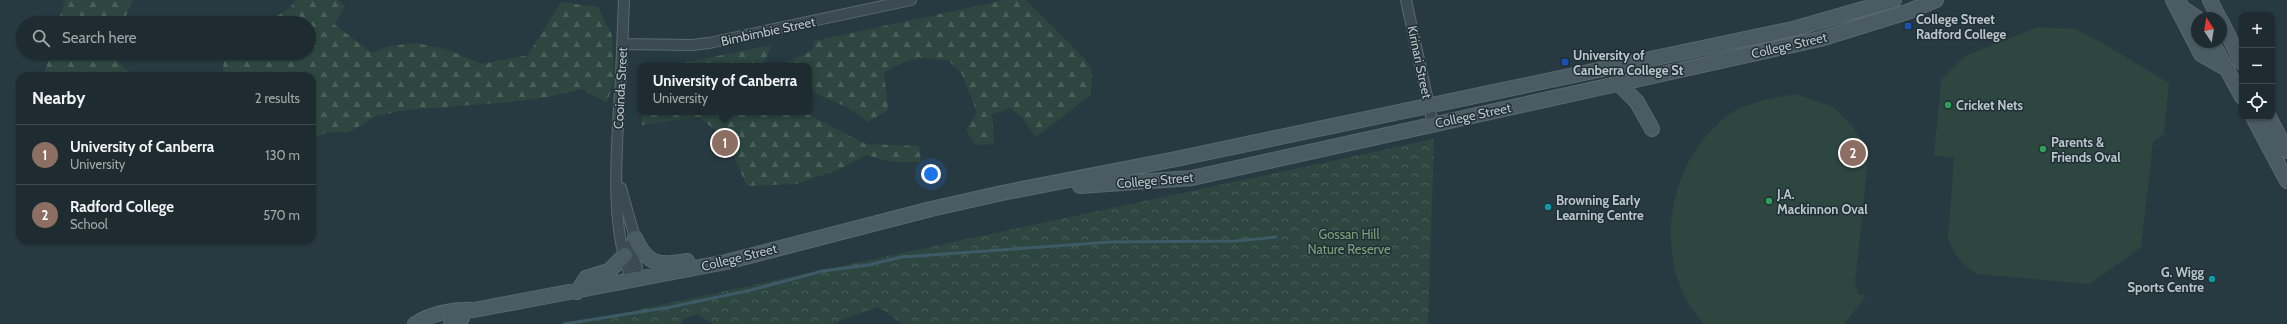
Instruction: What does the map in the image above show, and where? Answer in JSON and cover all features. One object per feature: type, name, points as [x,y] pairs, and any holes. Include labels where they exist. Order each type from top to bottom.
[{"type":"street","name":"Cooinda Street","points":[[624,0],[617,177],[618,221],[628,270],[633,281]]},
{"type":"street","name":"Bimbimbie Street","points":[[622,44],[692,45],[709,43],[911,0]]},
{"type":"street","name":"Kirinari Street","points":[[1406,0],[1433,124]]},
{"type":"street","name":"College Street","points":[[436,324],[577,292],[726,262],[930,209],[1002,193],[1793,29],[1894,0]]},
{"type":"street","name":"College Street","points":[[1002,193],[1192,178],[1820,38],[1907,12],[1936,0]]},
{"type":"street","points":[[2172,0],[2201,54],[2227,69]]},
{"type":"street","points":[[2178,0],[2182,8],[2191,14]]},
{"type":"street","points":[[2190,0],[2195,12]]},
{"type":"street","points":[[2210,0],[2217,12]]},
{"type":"street","points":[[2227,33],[2239,57]]},
{"type":"street","points":[[2215,48],[2239,91]]},
{"type":"street","points":[[1618,83],[1638,102],[1652,129]]},
{"type":"street","points":[[2255,120],[2287,181]]},
{"type":"street","points":[[2272,120],[2287,151]]},
{"type":"street","name":"Cooinda Street","points":[[617,177],[634,238],[630,245],[637,268],[633,281]]},
{"type":"street","points":[[634,238],[640,249],[648,258],[658,264],[671,264],[710,257],[726,262]]},
{"type":"street","points":[[577,292],[586,278],[610,271],[625,255]]},
{"type":"street","name":"College Street","points":[[415,324],[424,318],[460,310],[462,318]]},
{"type":"green space","points":[[65,0],[133,0],[126,16],[60,16]]},
{"type":"green space","points":[[296,0],[338,0],[345,7],[334,24],[372,53],[388,46],[416,43],[446,49],[482,64],[528,55],[561,2],[598,7],[612,35],[614,79],[607,103],[582,89],[549,97],[511,102],[407,110],[376,116],[349,132],[325,133],[316,136],[316,72],[223,72],[224,60],[316,60],[316,16],[277,16],[290,8]]},
{"type":"green space","points":[[1005,0],[1026,0],[1086,60],[1092,71],[1091,95],[1036,137],[1023,119],[1010,108],[992,114],[994,144],[976,145],[966,130],[977,112],[962,74],[949,61],[922,58],[915,59],[901,64],[884,73],[888,110],[868,122],[847,107],[812,92],[812,63],[786,63],[806,54],[813,49],[814,41]]},
{"type":"green space","name":"Parents & Friends Oval","points":[[2038,27],[2075,29],[2106,45],[2169,83],[2164,134],[2153,142],[2141,247],[2090,284],[1976,274],[1966,267],[1959,259],[1948,238],[1954,158],[1934,156],[1941,80],[1965,56]]},
{"type":"green space","points":[[772,45],[763,63],[683,63]]},
{"type":"green space","points":[[48,60],[117,60],[129,72],[45,72]]},
{"type":"green space","name":"J.A. Mackinnon Oval","points":[[1795,94],[1832,106],[1851,125],[1869,151],[1855,283],[1859,295],[1867,295],[1844,324],[1704,324],[1689,305],[1678,281],[1672,255],[1671,229],[1674,203],[1681,179],[1693,155],[1708,134],[1727,116],[1750,105]]},
{"type":"green space","points":[[643,115],[809,115],[866,144],[919,146],[921,162],[891,162],[866,155],[838,170],[796,184],[747,186],[726,139],[699,117],[642,125]]},
{"type":"green space","name":"Gossan Hill Nature Reserve","points":[[1434,139],[1428,324],[903,324],[878,307],[832,324],[713,324],[697,314],[685,318],[681,324],[571,324]]},
{"type":"waterway","points":[[564,324],[671,307],[751,290],[823,271],[868,265],[902,257],[1111,242],[1236,241],[1276,237]]},
{"type":"place","name":"College Street Radford College","points":[[1908,26]]},
{"type":"place","name":"University of Canberra College St","points":[[1565,62]]},
{"type":"place","name":"Cricket Nets","points":[[1948,105]]},
{"type":"place","name":"University of Canberra","points":[[725,143]]},
{"type":"place","name":"Parents & Friends Oval","points":[[2043,149]]},
{"type":"place","name":"Radford College","points":[[1853,153]]},
{"type":"place","name":"J.A. Mackinnon Oval","points":[[1769,201]]},
{"type":"place","name":"Browning Early Learning Centre","points":[[1548,207]]},
{"type":"place","name":"G. Wigg Sports Centre","points":[[2212,279]]}]
